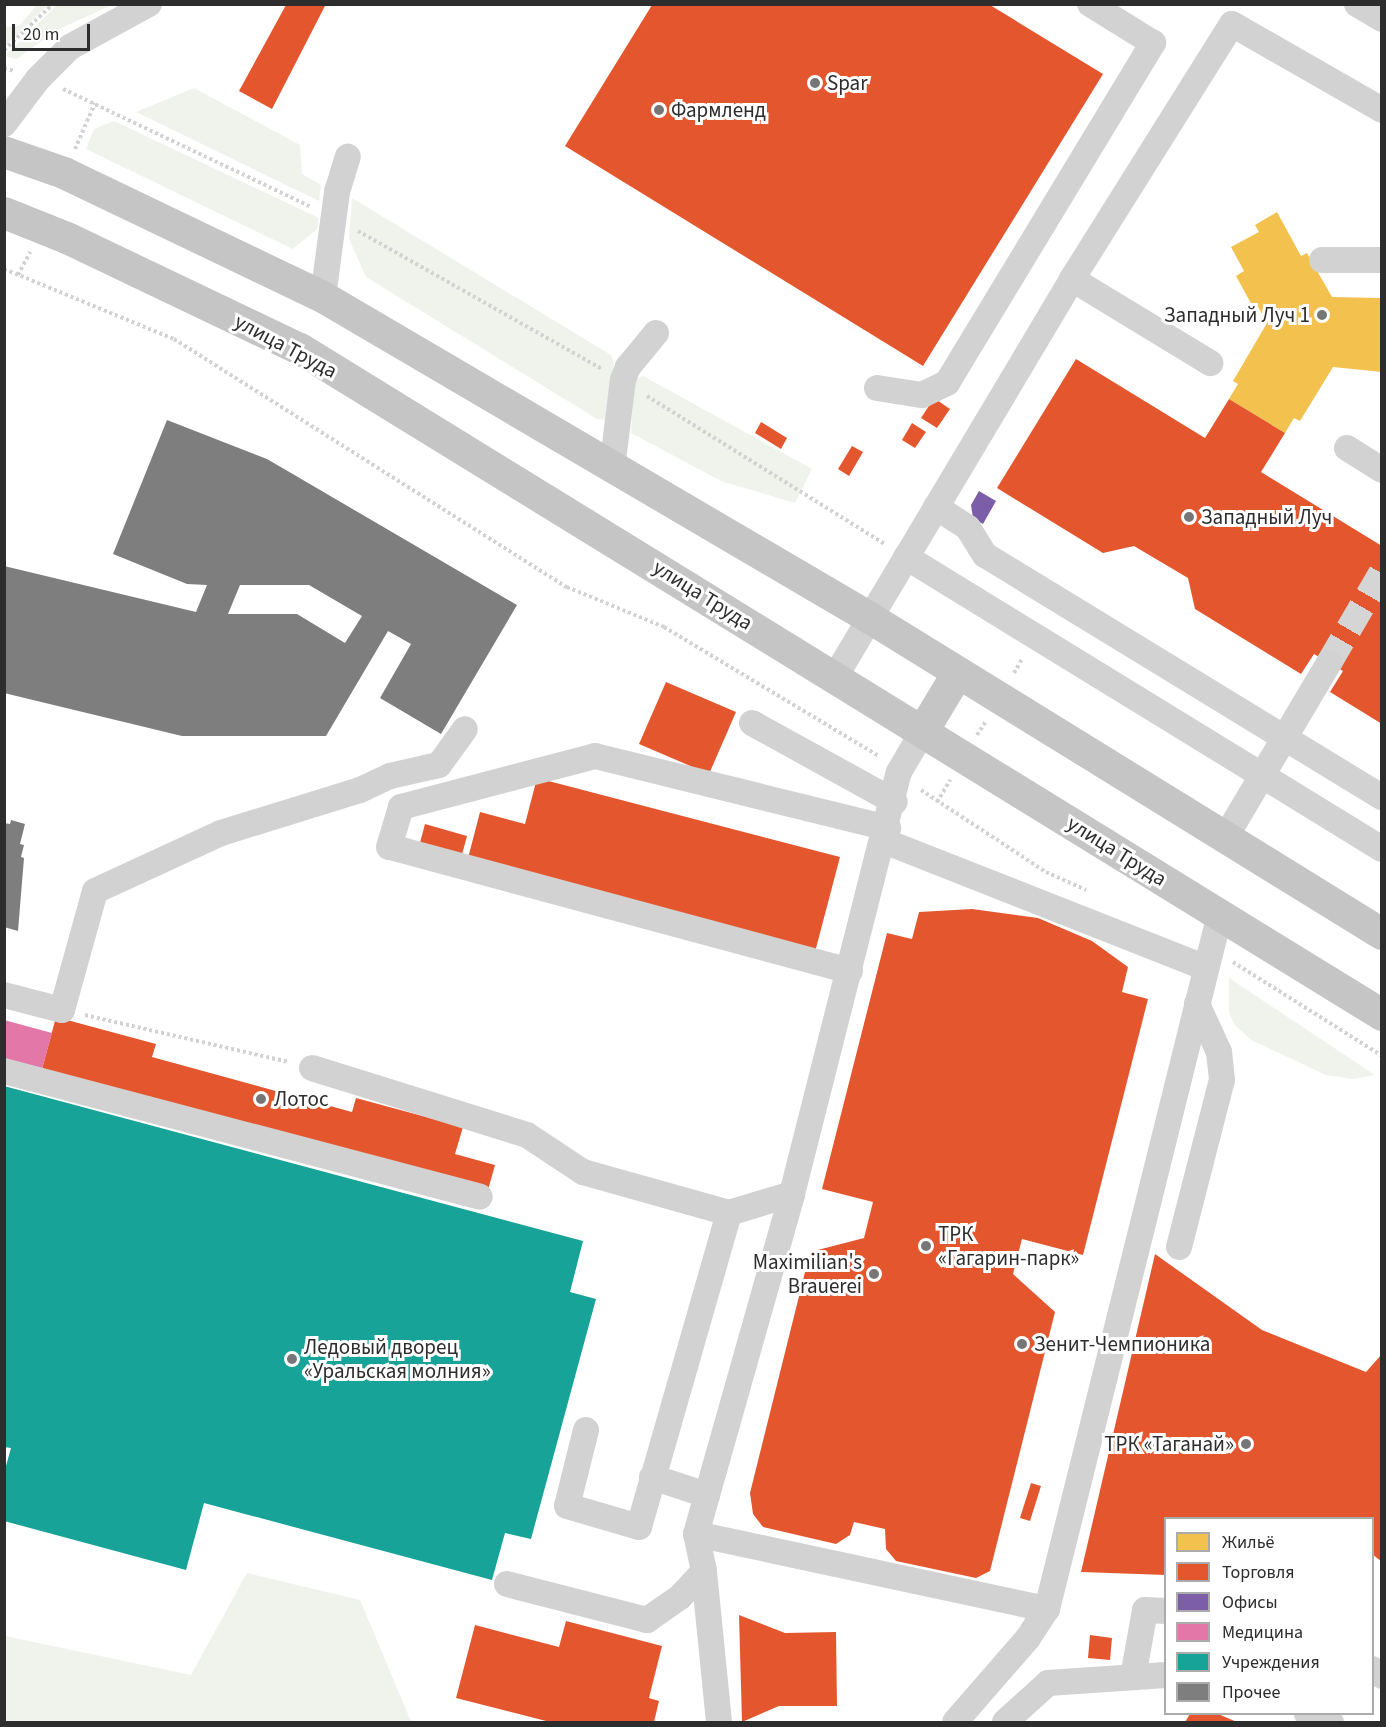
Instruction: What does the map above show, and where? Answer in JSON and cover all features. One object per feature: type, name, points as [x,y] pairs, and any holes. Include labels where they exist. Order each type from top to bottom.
[{"type":"main road","points":[[4,152],[64,173],[323,297],[612,469],[870,618],[1382,934]]},
{"type":"main road","name":"улица Труда","points":[[4,213],[67,238],[300,349],[1382,1015]]},
{"type":"main road","points":[[923,731],[958,673]]},
{"type":"street","points":[[4,124],[38,79],[70,47],[150,4]]},
{"type":"street","points":[[877,388],[922,394],[946,383],[1153,42],[1090,4]]},
{"type":"street","points":[[1357,4],[1382,18]]},
{"type":"street","points":[[835,677],[1072,279],[1232,24],[1382,110]]},
{"type":"street","points":[[323,297],[332,217],[348,157]]},
{"type":"street","points":[[1322,260],[1382,260]]},
{"type":"street","points":[[1072,279],[1210,363]]},
{"type":"street","points":[[612,469],[622,380],[628,367],[656,333]]},
{"type":"street","points":[[1347,448],[1382,470]]},
{"type":"street","points":[[936,507],[968,528],[985,555],[1382,797]]},
{"type":"street","points":[[906,557],[1382,849]]},
{"type":"street","points":[[1225,838],[1329,663]]},
{"type":"street","points":[[752,723],[895,802]]},
{"type":"street","points":[[4,995],[62,1010],[95,891],[221,833],[360,790],[390,776],[439,765],[465,729]]},
{"type":"street","points":[[719,1722],[704,1571],[696,1534],[792,1194],[895,802],[899,772],[923,731]]},
{"type":"street","points":[[850,971],[389,847],[400,807],[595,756],[886,835],[1209,958]]},
{"type":"street","points":[[955,1722],[1028,1638],[1047,1609],[1220,914]]},
{"type":"street","points":[[1179,1247],[1222,1080],[1219,1052],[1197,1004]]},
{"type":"street","points":[[312,1068],[527,1135],[583,1172],[729,1213],[792,1194]]},
{"type":"street","points":[[4,1071],[480,1197]]},
{"type":"street","points":[[586,1430],[567,1506],[639,1527],[729,1213]]},
{"type":"street","points":[[652,1477],[707,1495]]},
{"type":"street","points":[[696,1534],[1047,1609]]},
{"type":"street","points":[[507,1584],[647,1620],[680,1597],[704,1571]]},
{"type":"street","points":[[1133,1677],[1145,1610],[1164,1611]]},
{"type":"street","points":[[1005,1722],[1048,1683],[1164,1675]]},
{"type":"street","points":[[1312,1715],[1331,1722]]},
{"type":"path","points":[[4,50],[53,4]]},
{"type":"path","points":[[4,68],[38,79],[332,217],[622,380],[906,557]]},
{"type":"path","points":[[4,269],[174,339],[567,587],[664,627],[872,751],[937,802],[1046,872],[1098,896]]},
{"type":"path","points":[[1209,958],[1382,1056]]},
{"type":"path","points":[[62,1010],[312,1068]]},
{"type":"shaded area","points":[[58,4],[112,5],[57,30],[17,59],[5,56]]},
{"type":"shaded area","points":[[37,5],[48,5],[5,46],[5,27],[19,26]]},
{"type":"shaded area","points":[[194,88],[300,145],[302,174],[321,185],[319,201],[136,112]]},
{"type":"shaded area","points":[[114,121],[319,218],[317,229],[293,249],[86,149],[94,129]]},
{"type":"shaded area","points":[[352,198],[611,355],[614,362],[606,420],[597,419],[366,277],[349,239]]},
{"type":"shaded area","points":[[643,376],[812,469],[795,503],[721,481],[631,433],[634,381]]},
{"type":"shaded area","points":[[1229,978],[1375,1075],[1352,1079],[1326,1075],[1251,1040],[1235,1025],[1229,1013]]},
{"type":"shaded area","points":[[247,1573],[360,1600],[410,1719],[415,1722],[5,1722],[5,1636],[191,1675]]},
{"type":"building: Жильё","name":"Западный Луч 1","points":[[1277,212],[1301,256],[1307,253],[1332,297],[1381,298],[1382,305],[1382,372],[1333,367],[1300,421],[1294,418],[1285,433],[1229,399],[1238,384],[1233,381],[1267,323],[1257,305],[1253,307],[1236,276],[1244,271],[1231,247],[1259,232],[1255,225]]},
{"type":"building: Торговля","points":[[326,4],[272,109],[239,91],[286,5]]},
{"type":"building: Торговля","points":[[652,5],[990,5],[1103,74],[923,366],[565,146]]},
{"type":"building: Торговля","name":"Западный Луч","points":[[1076,359],[1205,438],[1229,399],[1285,433],[1261,472],[1382,546],[1382,724],[1330,692],[1343,671],[1314,654],[1301,674],[1195,609],[1188,578],[1134,546],[1103,553],[997,488]]},
{"type":"building: Торговля","points":[[934,398],[950,409],[937,428],[921,418]]},
{"type":"building: Торговля","points":[[761,422],[787,438],[781,449],[755,433]]},
{"type":"building: Торговля","points":[[912,423],[926,432],[915,448],[902,440]]},
{"type":"building: Торговля","points":[[852,446],[863,452],[849,476],[838,469]]},
{"type":"building: Торговля","points":[[666,682],[736,712],[709,774],[639,744]]},
{"type":"building: Торговля","points":[[537,778],[840,857],[815,952],[467,862],[480,812],[525,824]]},
{"type":"building: Торговля","points":[[425,824],[467,836],[460,862],[418,850]]},
{"type":"building: Торговля","name":"ТРК «Гагарин-парк»","points":[[972,909],[1038,918],[1092,941],[1128,967],[1122,992],[1148,999],[1083,1255],[1022,1239],[1013,1274],[1055,1312],[990,1571],[976,1578],[896,1561],[886,1549],[885,1529],[854,1522],[850,1535],[836,1544],[763,1527],[753,1514],[750,1493],[810,1252],[864,1238],[873,1202],[822,1189],[887,933],[912,939],[919,912]]},
{"type":"building: Торговля","points":[[56,1017],[156,1044],[152,1057],[352,1112],[356,1098],[463,1127],[455,1154],[495,1165],[488,1190],[42,1069]]},
{"type":"building: Торговля","name":"ТРК «Таганай»","points":[[1155,1254],[1262,1330],[1366,1372],[1382,1354],[1382,1562],[1374,1556],[1374,1517],[1164,1517],[1164,1575],[1081,1572]]},
{"type":"building: Торговля","points":[[1031,1483],[1041,1486],[1030,1521],[1020,1518]]},
{"type":"building: Торговля","points":[[739,1615],[785,1633],[836,1632],[837,1706],[779,1706],[742,1722]]},
{"type":"building: Торговля","points":[[566,1621],[662,1646],[649,1698],[659,1701],[654,1722],[550,1722],[456,1698],[475,1625],[559,1647]]},
{"type":"building: Торговля","points":[[1090,1635],[1112,1638],[1110,1660],[1088,1658]]},
{"type":"building: Торговля","points":[[1189,1715],[1220,1715],[1237,1722],[1185,1722]]},
{"type":"building: Офисы","points":[[979,491],[996,501],[983,524],[973,518],[971,505]]},
{"type":"building: Медицина","points":[[4,1020],[52,1033],[42,1069],[4,1059]]},
{"type":"building: Учреждения","name":"Ледовый дворец «Уральская молния»","points":[[4,1086],[583,1241],[570,1292],[596,1299],[531,1539],[505,1533],[492,1580],[204,1503],[186,1570],[4,1521],[4,1473],[11,1448],[4,1447]]},
{"type":"building: Прочее","points":[[167,420],[267,459],[517,605],[441,734],[380,698],[411,644],[388,631],[326,736],[182,736],[4,693],[4,566],[196,612],[207,585],[187,584],[113,554]],"holes":[[[240,585],[309,585],[362,616],[345,643],[297,614],[228,614]]]},
{"type":"building: Прочее","points":[[11,820],[25,824],[20,844],[24,845],[21,857],[24,858],[18,931],[4,927],[4,823],[10,824]]},
{"type":"tunnel","points":[[1329,663],[1382,572]]},
{"type":"place","name":"Spar","points":[[815,83]]},
{"type":"place","name":"Фармленд","points":[[659,110]]},
{"type":"place","name":"Западный Луч 1","points":[[1322,315]]},
{"type":"place","name":"Западный Луч","points":[[1189,517]]},
{"type":"place","name":"Лотос","points":[[261,1099]]},
{"type":"place","name":"ТРК «Гагарин-парк»","points":[[926,1246]]},
{"type":"place","name":"Maximilian's Brauerei","points":[[874,1274]]},
{"type":"place","name":"Зенит-Чемпионика","points":[[1022,1344]]},
{"type":"place","name":"Ледовый дворец «Уральская молния»","points":[[292,1359]]},
{"type":"place","name":"ТРК «Таганай»","points":[[1246,1444]]}]
